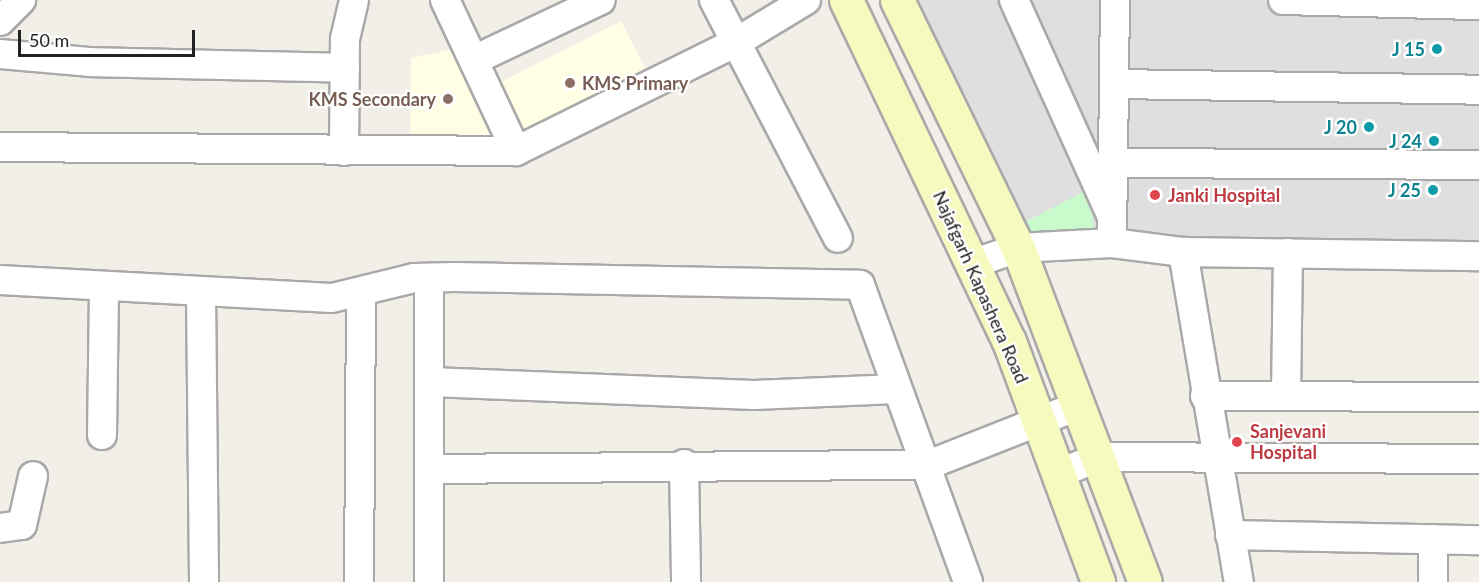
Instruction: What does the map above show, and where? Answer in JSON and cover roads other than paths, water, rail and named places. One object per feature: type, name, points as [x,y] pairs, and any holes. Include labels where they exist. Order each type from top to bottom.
[{"type":"main road","name":"Najafgarh Kapashera Road","points":[[846,0],[972,264],[1039,422],[1097,582]]},
{"type":"main road","points":[[897,0],[1018,248],[1145,582]]},
{"type":"street","points":[[0,21],[21,0]]},
{"type":"street","points":[[344,151],[348,13],[354,0]]},
{"type":"street","points":[[445,0],[516,152]]},
{"type":"street","points":[[474,60],[601,0]]},
{"type":"street","points":[[714,0],[838,238]]},
{"type":"street","points":[[0,147],[516,152],[735,44],[806,0]]},
{"type":"street","points":[[1113,231],[1117,163],[1115,0]]},
{"type":"street","points":[[1283,0],[1479,5]]},
{"type":"street","points":[[1019,4],[1113,231]]},
{"type":"street","points":[[0,54],[89,62],[345,68]]},
{"type":"street","points":[[1115,84],[1479,90]]},
{"type":"street","points":[[1117,163],[1479,165]]},
{"type":"street","points":[[972,264],[1018,248],[1113,231],[1183,252],[1479,256]]},
{"type":"street","points":[[1183,252],[1214,458],[1239,582]]},
{"type":"street","points":[[1286,396],[1288,253]]},
{"type":"street","points":[[429,278],[431,381],[429,582]]},
{"type":"street","points":[[0,280],[104,290],[361,296],[385,284],[429,278],[861,285],[897,389],[928,465],[968,582]]},
{"type":"street","points":[[102,435],[104,290]]},
{"type":"street","points":[[201,293],[204,582]]},
{"type":"street","points":[[359,582],[361,296]]},
{"type":"street","points":[[431,381],[754,395],[897,389]]},
{"type":"street","points":[[1205,396],[1479,398]]},
{"type":"street","points":[[430,469],[684,464],[928,465],[1078,406]]},
{"type":"street","points":[[1058,474],[1099,457],[1479,459]]},
{"type":"street","points":[[684,464],[686,582]]},
{"type":"street","points":[[0,528],[22,525],[33,476]]},
{"type":"street","points":[[1230,535],[1479,540]]},
{"type":"street","points":[[1433,539],[1433,582]]},
{"type":"place","name":"J 15","points":[[1437,49]]},
{"type":"place","name":"KMS Primary","points":[[570,83]]},
{"type":"place","name":"KMS Secondary","points":[[448,99]]},
{"type":"place","name":"J 20","points":[[1369,127]]},
{"type":"place","name":"J 24","points":[[1434,141]]},
{"type":"place","name":"J 25","points":[[1433,190]]},
{"type":"place","name":"Janki Hospital","points":[[1155,195]]},
{"type":"place","name":"Sanjevani Hospital","points":[[1237,442]]}]
